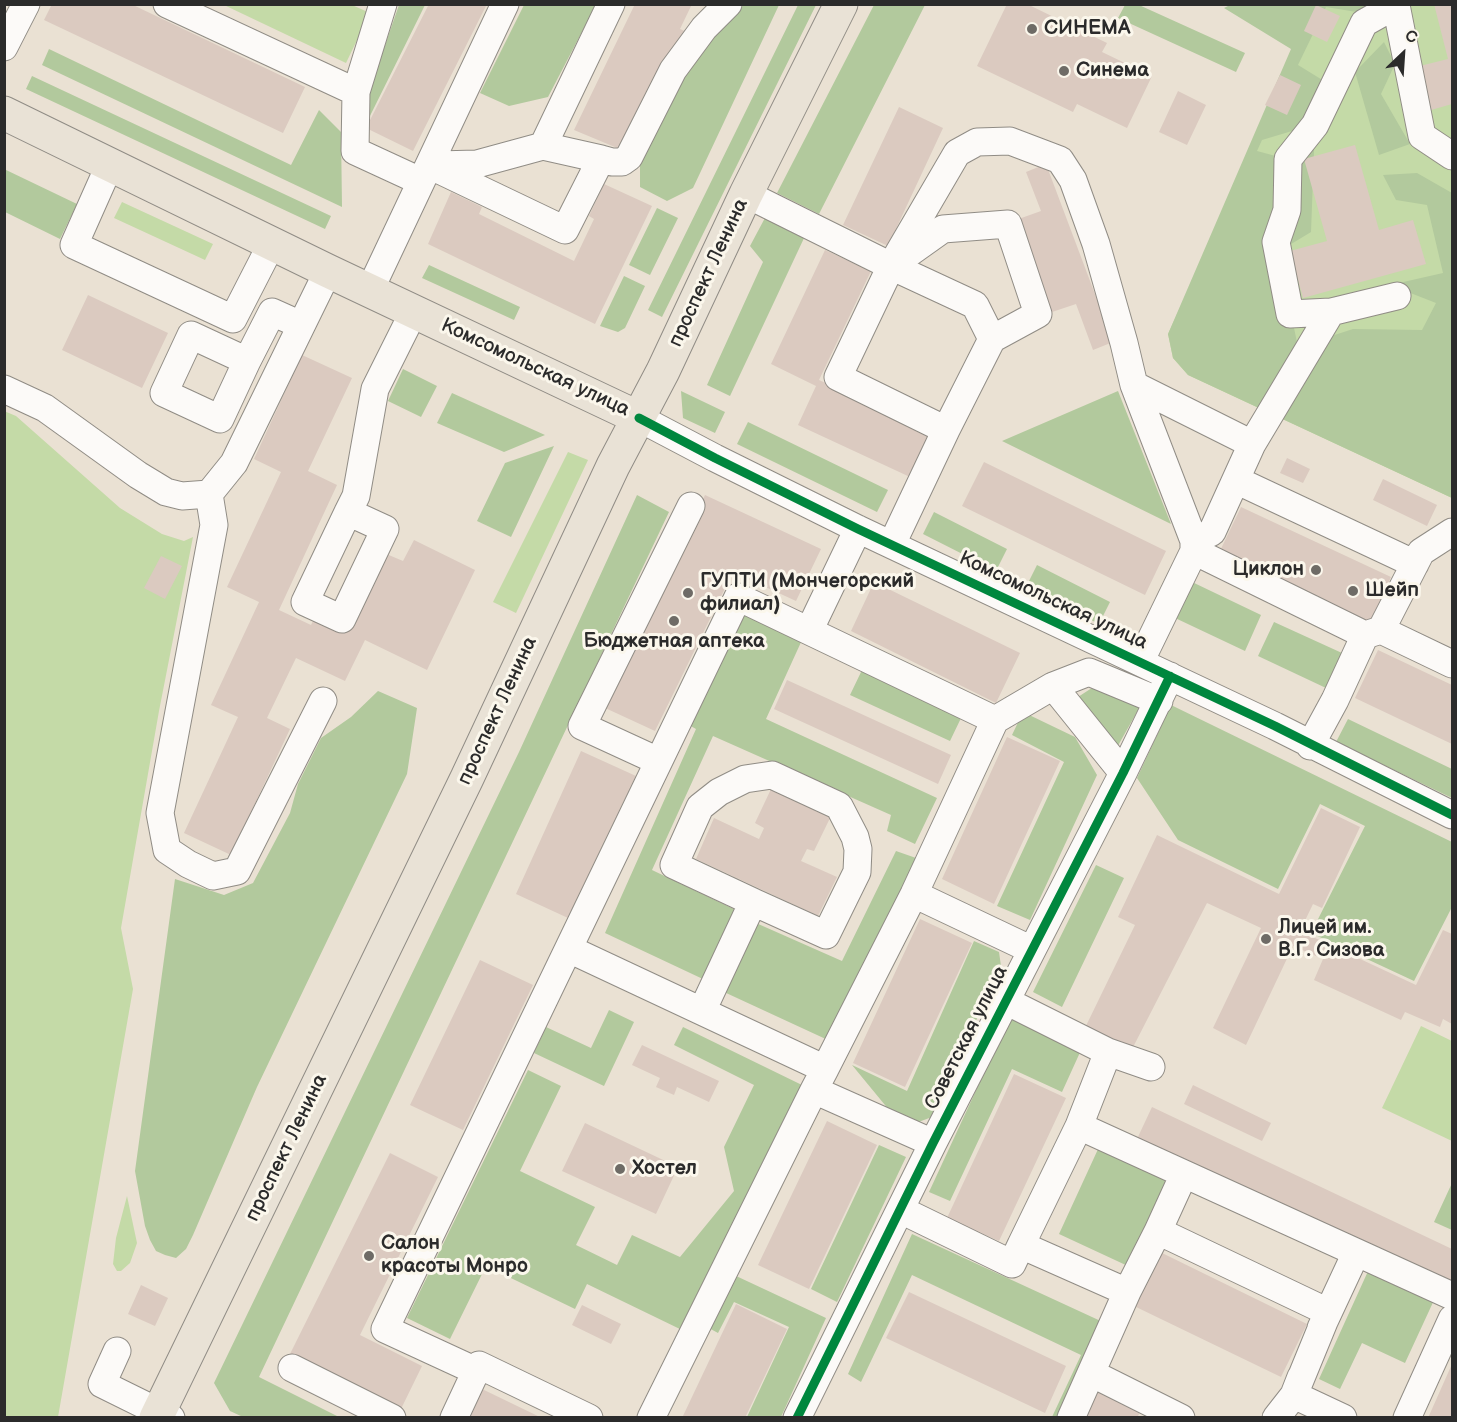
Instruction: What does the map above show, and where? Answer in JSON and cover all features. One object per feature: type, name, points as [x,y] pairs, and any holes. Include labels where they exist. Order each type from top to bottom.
[{"type":"main road","name":"проспект Ленина","points":[[162,1416],[614,466],[841,4]]},
{"type":"main road","name":"Комсомольская улица","points":[[4,112],[639,418]]},
{"type":"street","points":[[4,47],[26,4]]},
{"type":"street","points":[[167,4],[356,92]]},
{"type":"street","points":[[383,4],[356,92],[355,151],[425,173],[565,230],[601,159]]},
{"type":"street","points":[[370,290],[504,4]]},
{"type":"street","points":[[543,146],[611,4]]},
{"type":"street","points":[[425,173],[477,165],[543,146],[612,162],[622,162],[629,157],[673,70],[704,28],[728,4]]},
{"type":"street","points":[[1397,296],[1331,312],[1290,314],[1276,242],[1287,210],[1288,159],[1315,125],[1364,23],[1396,5],[1422,136],[1452,156]]},
{"type":"street","points":[[946,430],[838,377],[891,266],[957,153],[977,142],[1010,141],[1060,160],[1073,180],[1096,244],[1134,385],[1194,546],[1373,632],[1452,664]]},
{"type":"street","points":[[110,164],[74,245],[233,319],[272,243]]},
{"type":"street","points":[[746,194],[975,305],[992,339]]},
{"type":"street","points":[[891,266],[944,229],[1008,224],[1038,314],[992,339],[892,544]]},
{"type":"street","points":[[4,389],[45,408],[138,475],[166,492],[183,496],[209,494],[234,463],[328,270]]},
{"type":"street","points":[[348,512],[356,496],[375,390],[414,311]]},
{"type":"street","points":[[247,361],[272,312],[300,325]]},
{"type":"street","points":[[1140,662],[1194,546],[1212,532],[1252,444],[1331,312]]},
{"type":"street","points":[[1134,385],[1252,444]]},
{"type":"street","name":"Комсомольская улица","points":[[639,418],[858,529],[1170,676],[1452,815]]},
{"type":"street","points":[[1236,480],[1415,564]]},
{"type":"street","points":[[209,494],[214,525],[160,813],[167,850],[188,864],[213,876],[237,872],[323,701]]},
{"type":"street","points":[[658,761],[582,726],[691,506]]},
{"type":"street","points":[[809,632],[858,529]]},
{"type":"street","points":[[1311,746],[1373,632],[1421,552],[1452,532]]},
{"type":"street","points":[[589,1418],[480,1364],[386,1329],[738,597],[995,720]]},
{"type":"street","points":[[651,1418],[914,894],[995,720],[1053,686],[1089,672],[1159,701]]},
{"type":"street","name":"Советская улица","points":[[797,1418],[933,1143],[1123,773],[1170,676]]},
{"type":"street","points":[[1053,686],[1123,773]]},
{"type":"street","points":[[772,775],[839,806],[856,843],[857,872],[826,935],[753,902],[674,865],[700,807],[719,792],[745,779],[772,775]]},
{"type":"street","points":[[914,894],[1032,950]]},
{"type":"street","points":[[702,1011],[753,902]]},
{"type":"street","points":[[569,949],[702,1011],[933,1143]]},
{"type":"street","points":[[1006,1001],[1108,1052],[1151,1067]]},
{"type":"street","points":[[901,1210],[1012,1264],[1079,1126],[1108,1052]]},
{"type":"street","points":[[1079,1126],[1452,1296]]},
{"type":"street","points":[[1071,1418],[1127,1292],[1184,1174]]},
{"type":"street","points":[[1158,1231],[1328,1312]]},
{"type":"street","points":[[1021,1245],[1127,1292]]},
{"type":"street","points":[[1275,1418],[1294,1395],[1328,1312],[1356,1253]]},
{"type":"street","points":[[1407,1418],[1452,1319]]},
{"type":"street","points":[[117,1351],[102,1384],[162,1416]]},
{"type":"street","points":[[454,1418],[480,1364]]},
{"type":"street","points":[[292,1368],[392,1418]]},
{"type":"street","points":[[1091,1373],[1181,1418]]},
{"type":"street","points":[[1294,1395],[1343,1418]]},
{"type":"green space","points":[[1232,4],[1378,5],[1369,14],[1326,7],[1298,65],[1324,81],[1302,128],[1262,140],[1257,151],[1298,162],[1293,188],[1315,125],[1311,232],[1278,252],[1298,347],[1353,329],[1422,330],[1436,303],[1390,285],[1443,273],[1427,205],[1396,200],[1383,175],[1417,173],[1452,193],[1452,498],[1188,375],[1173,358],[1168,334],[1291,49],[1224,8]]},
{"type":"green space","points":[[224,5],[352,5],[370,13],[346,63]]},
{"type":"green space","points":[[399,5],[425,5],[366,124],[362,111]]},
{"type":"green space","points":[[524,5],[596,5],[548,97],[509,106],[480,93]]},
{"type":"green space","points":[[744,5],[779,5],[693,188],[667,201],[640,187],[640,160],[671,94],[716,28]]},
{"type":"green space","points":[[798,5],[816,5],[662,317],[648,310]]},
{"type":"green space","points":[[874,5],[925,5],[819,214],[777,193]]},
{"type":"green space","points":[[1125,5],[1139,5],[1245,53],[1236,72],[1118,18]]},
{"type":"green space","points":[[1317,5],[1452,5],[1452,498],[1188,375],[1173,358],[1168,334]]},
{"type":"green space","points":[[1384,42],[1395,64],[1381,94],[1410,144],[1379,155],[1355,72]]},
{"type":"green space","points":[[49,49],[291,165],[319,110],[341,132],[342,207],[42,65]]},
{"type":"green space","points":[[32,76],[331,216],[325,229],[26,89]]},
{"type":"green space","points":[[4,169],[77,204],[60,239],[5,212]]},
{"type":"green space","points":[[122,202],[213,244],[205,260],[114,218]]},
{"type":"green space","points":[[657,208],[678,218],[650,275],[629,265]]},
{"type":"green space","points":[[766,216],[805,236],[730,396],[707,385],[763,262],[750,246]]},
{"type":"green space","points":[[429,265],[520,307],[514,320],[422,278]]},
{"type":"green space","points":[[624,276],[645,286],[625,328],[618,332],[600,326]]},
{"type":"green space","points":[[403,369],[437,386],[421,417],[388,401]]},
{"type":"green space","points":[[681,391],[725,412],[715,433],[683,418]]},
{"type":"green space","points":[[1118,391],[1171,524],[1002,441]]},
{"type":"green space","points":[[452,393],[545,435],[504,452],[437,423]]},
{"type":"green space","points":[[4,411],[16,416],[120,508],[162,534],[184,541],[193,537],[159,711],[121,928],[133,989],[58,1417],[5,1417]]},
{"type":"green space","points":[[748,422],[888,490],[877,512],[737,444]]},
{"type":"green space","points":[[554,446],[511,537],[477,521],[505,463]]},
{"type":"green space","points":[[568,452],[588,460],[516,613],[493,602]]},
{"type":"green space","points":[[637,495],[669,512],[259,1377],[339,1417],[243,1417],[230,1411],[214,1383],[519,752]]},
{"type":"green space","points":[[934,512],[1007,549],[996,571],[923,534]]},
{"type":"green space","points":[[1037,565],[1110,602],[1099,624],[1026,587]]},
{"type":"green space","points":[[1190,581],[1261,615],[1245,651],[1173,617]]},
{"type":"green space","points":[[742,611],[802,640],[766,719],[937,798],[915,844],[887,831],[891,815],[713,736],[652,870],[740,912],[705,980],[605,933],[696,729],[687,724]]},
{"type":"green space","points":[[1274,622],[1342,653],[1326,688],[1258,656]]},
{"type":"green space","points":[[862,670],[962,716],[950,741],[850,695]]},
{"type":"green space","points":[[1098,684],[1142,703],[1115,751],[1078,697]]},
{"type":"green space","points":[[378,691],[417,708],[407,774],[257,1087],[186,1249],[176,1258],[165,1255],[156,1251],[145,1226],[135,1171],[175,879],[224,895],[253,883],[290,813],[298,784],[321,738],[351,717]]},
{"type":"green space","points":[[1171,705],[1452,842],[1452,907],[1414,981],[1311,933],[1365,826],[1320,804],[1278,889],[1178,840],[1137,778]]},
{"type":"green space","points":[[1023,712],[1075,737],[1097,775],[1030,920],[997,906],[1064,762],[1012,735]]},
{"type":"green space","points":[[1348,719],[1452,769],[1452,798],[1336,742]]},
{"type":"green space","points":[[896,851],[916,858],[830,1041],[724,992],[756,923],[842,961]]},
{"type":"green space","points":[[1096,865],[1124,878],[1062,1007],[1033,992]]},
{"type":"green space","points":[[974,941],[999,952],[1001,966],[932,1117],[913,1124],[894,1116],[852,1065],[907,1091]]},
{"type":"green space","points":[[609,1010],[634,1022],[604,1086],[534,1053],[546,1027],[591,1048]]},
{"type":"green space","points":[[1011,1015],[1082,1048],[1062,1092],[1012,1069],[950,1201],[929,1192]]},
{"type":"green space","points":[[1421,1026],[1452,1041],[1452,1141],[1382,1108]]},
{"type":"green space","points":[[683,1027],[804,1086],[684,1331],[587,1284],[575,1309],[486,1266],[450,1339],[407,1318],[528,1070],[561,1086],[520,1171],[595,1207],[576,1245],[617,1265],[632,1235],[680,1257],[734,1191],[724,1147],[754,1085],[674,1045]]},
{"type":"green space","points":[[879,1145],[906,1157],[837,1302],[811,1289]]},
{"type":"green space","points":[[1099,1147],[1170,1180],[1130,1267],[1059,1234]]},
{"type":"green space","points":[[1452,1183],[1452,1230],[1434,1222]]},
{"type":"green space","points":[[127,1196],[137,1243],[130,1263],[121,1271],[117,1271],[113,1264],[116,1238]]},
{"type":"green space","points":[[912,1234],[1105,1323],[1062,1417],[1052,1417],[1081,1355],[912,1275],[861,1382],[848,1374]]},
{"type":"green space","points":[[1369,1269],[1435,1298],[1405,1363],[1362,1343],[1340,1389],[1319,1379]]},
{"type":"green space","points":[[734,1275],[826,1318],[781,1417],[747,1417],[789,1327],[734,1302],[718,1333],[707,1327]]},
{"type":"building","points":[[52,4],[131,4],[305,87],[283,133],[44,20]]},
{"type":"building","points":[[429,4],[487,4],[413,151],[366,128]]},
{"type":"building","points":[[635,4],[692,4],[680,29],[689,33],[622,150],[574,130]]},
{"type":"building","name":"Синема","points":[[1007,4],[1027,4],[1107,43],[1102,52],[1152,76],[1127,128],[1077,104],[1073,112],[977,66]]},
{"type":"building","points":[[1434,4],[1452,4],[1452,104],[1424,112],[1412,68],[1448,59]]},
{"type":"building","points":[[1316,5],[1340,16],[1327,42],[1304,31]]},
{"type":"building","points":[[1280,75],[1301,85],[1287,115],[1265,105]]},
{"type":"building","points":[[1178,91],[1206,105],[1187,145],[1159,132]]},
{"type":"building","points":[[899,107],[943,128],[888,246],[843,225]]},
{"type":"building","points":[[1355,145],[1379,230],[1413,220],[1426,264],[1303,298],[1290,251],[1327,241],[1304,159]]},
{"type":"building","points":[[1046,164],[1113,342],[1093,350],[1076,304],[1046,314],[1013,221],[1041,211],[1026,172]]},
{"type":"building","points":[[604,184],[652,206],[595,324],[428,244],[451,192],[482,207],[479,214],[574,261],[594,219],[589,216]]},
{"type":"building","points":[[825,250],[871,271],[819,380],[931,432],[910,477],[798,425],[816,386],[771,364]]},
{"type":"building","points":[[88,295],[168,333],[142,388],[62,350]]},
{"type":"building","points":[[302,355],[352,378],[308,471],[337,485],[279,610],[311,625],[315,617],[347,631],[384,553],[403,561],[414,540],[475,570],[427,670],[365,640],[345,681],[296,658],[267,718],[290,729],[231,855],[184,833],[238,717],[211,705],[259,602],[227,587],[281,472],[254,459]]},
{"type":"building","points":[[1287,458],[1310,469],[1303,483],[1280,473]]},
{"type":"building","points":[[984,462],[1166,551],[1145,595],[962,506]]},
{"type":"building","points":[[1383,479],[1437,505],[1427,526],[1373,500]]},
{"type":"building","points":[[705,495],[821,549],[796,601],[733,572],[655,731],[603,707]]},
{"type":"building","name":"Циклон","points":[[1241,507],[1391,577],[1370,623],[1219,553]]},
{"type":"building","points":[[161,556],[182,566],[165,599],[144,588]]},
{"type":"building","points":[[874,582],[1020,653],[996,703],[851,631]]},
{"type":"building","points":[[1378,650],[1452,685],[1452,744],[1355,698]]},
{"type":"building","points":[[787,680],[951,755],[938,784],[774,709]]},
{"type":"building","points":[[1007,737],[1060,761],[994,904],[942,879]]},
{"type":"building","points":[[581,751],[636,776],[568,918],[516,894]]},
{"type":"building","points":[[771,789],[831,816],[814,851],[807,849],[801,861],[837,877],[818,916],[696,859],[714,818],[759,839],[764,828],[755,823]]},
{"type":"building","points":[[1321,808],[1360,827],[1322,908],[1313,904],[1300,931],[1416,985],[1443,930],[1452,934],[1452,1024],[1443,1019],[1440,1027],[1405,1012],[1401,1020],[1314,980],[1323,959],[1293,946],[1246,1045],[1213,1028],[1261,928],[1207,903],[1129,1055],[1083,1032],[1135,925],[1118,917],[1157,835],[1279,894]]},
{"type":"building","points":[[920,919],[972,943],[905,1087],[853,1063]]},
{"type":"building","points":[[480,960],[533,985],[463,1130],[410,1105]]},
{"type":"building","points":[[642,1045],[719,1081],[709,1102],[677,1087],[674,1095],[656,1087],[660,1078],[632,1065]]},
{"type":"building","points":[[1014,1074],[1066,1098],[999,1241],[947,1218]]},
{"type":"building","points":[[1193,1085],[1271,1123],[1262,1141],[1184,1104]]},
{"type":"building","points":[[1152,1107],[1452,1249],[1452,1287],[1137,1139]]},
{"type":"building","points":[[827,1121],[877,1145],[809,1289],[758,1265]]},
{"type":"building","name":"Хостел","points":[[585,1123],[678,1167],[656,1214],[562,1171]]},
{"type":"building","name":"Салон красоты Монро","points":[[390,1153],[438,1177],[360,1335],[422,1366],[400,1411],[289,1356]]},
{"type":"building","points":[[1160,1252],[1307,1324],[1281,1377],[1134,1306]]},
{"type":"building","points":[[141,1285],[168,1298],[155,1326],[128,1314]]},
{"type":"building","points":[[909,1292],[1066,1366],[1045,1413],[886,1338]]},
{"type":"building","points":[[736,1304],[787,1329],[745,1418],[682,1418]]},
{"type":"building","points":[[582,1305],[621,1324],[611,1344],[572,1325]]},
{"type":"building","points":[[1452,1364],[1452,1418],[1428,1418]]},
{"type":"building","points":[[1090,1388],[1140,1412],[1137,1418],[1089,1418],[1078,1411]]},
{"type":"building","points":[[482,1389],[542,1418],[468,1418]]},
{"type":"cycle path","points":[[639,418],[858,529],[1275,726],[1452,815]]},
{"type":"cycle path","points":[[797,1418],[933,1143],[1123,773],[1170,676]]},
{"type":"place","name":"СИНЕМА","points":[[1032,29]]},
{"type":"place","name":"Синема","points":[[1064,71]]},
{"type":"place","name":"Циклон","points":[[1316,570]]},
{"type":"place","name":"Шейп","points":[[1353,591]]},
{"type":"place","name":"ГУПТИ (Мончегорский филиал)","points":[[688,593]]},
{"type":"place","name":"Бюджетная аптека","points":[[674,621]]},
{"type":"place","name":"Лицей им. В.Г. Сизова","points":[[1266,939]]},
{"type":"place","name":"Хостел","points":[[620,1169]]},
{"type":"place","name":"Салон красоты Монро","points":[[369,1256]]}]
